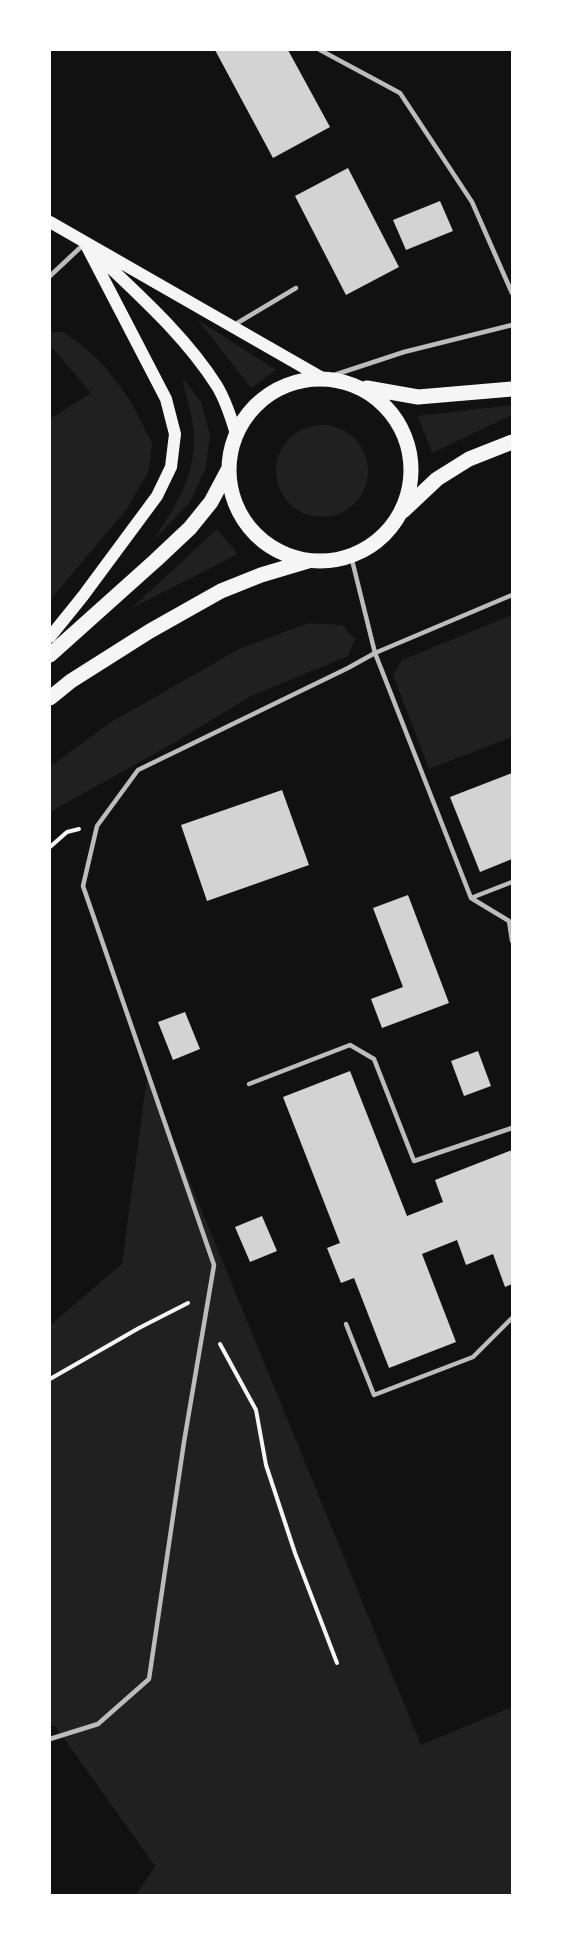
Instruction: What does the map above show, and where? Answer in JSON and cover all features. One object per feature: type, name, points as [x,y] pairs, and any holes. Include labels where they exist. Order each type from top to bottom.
[{"type":"main road","points":[[50,222],[324,378]]},
{"type":"main road","points":[[85,243],[186,345],[218,387],[230,411],[236,434]]},
{"type":"main road","points":[[50,637],[158,496],[171,467],[175,434],[166,399],[85,243]]},
{"type":"main road","points":[[513,389],[418,397],[324,378],[294,382],[271,393],[252,409],[236,434],[230,453],[228,471],[234,502],[246,524],[263,542],[284,555],[308,561],[330,561],[351,556],[372,545],[390,530],[403,511],[437,479],[469,459],[513,442]]},
{"type":"main road","points":[[357,386],[384,405],[395,417],[406,439],[411,463],[410,485],[403,511]]},
{"type":"main road","points":[[50,655],[190,528],[211,502],[228,471]]},
{"type":"main road","points":[[50,698],[71,681],[150,631],[221,591],[261,575],[308,561]]},
{"type":"lane","points":[[320,50],[400,93],[472,202],[513,293]]},
{"type":"lane","points":[[50,276],[85,243]]},
{"type":"lane","points":[[231,327],[296,288]]},
{"type":"lane","points":[[324,378],[404,352],[513,325]]},
{"type":"lane","points":[[351,556],[375,653],[471,898],[509,921],[513,941]]},
{"type":"lane","points":[[50,1739],[98,1724],[149,1679],[214,1264],[83,886],[98,826],[138,770],[375,653],[513,595]]},
{"type":"lane","points":[[471,898],[513,882]]},
{"type":"lane","points":[[249,1084],[350,1045],[374,1059],[414,1161],[513,1128]]},
{"type":"lane","points":[[346,1324],[374,1395],[473,1356],[513,1317]]},
{"type":"path","points":[[50,847],[67,832],[98,826]]},
{"type":"path","points":[[50,1379],[190,1302]]},
{"type":"path","points":[[206,1320],[256,1410],[266,1465],[295,1553],[337,1663]]},
{"type":"shaded area","points":[[198,320],[276,370],[251,388]]},
{"type":"shaded area","points":[[63,332],[83,346],[105,367],[130,400],[152,443],[149,470],[127,509],[50,600],[50,419],[91,393],[50,345],[50,333]]},
{"type":"shaded area","points":[[182,377],[201,402],[210,434],[206,467],[190,502],[151,543],[183,489],[192,459],[193,427]]},
{"type":"shaded area","points":[[512,405],[512,415],[432,453],[418,416]]},
{"type":"shaded area","points":[[322,425],[339,429],[354,439],[364,454],[368,471],[364,488],[354,503],[339,513],[322,517],[305,513],[290,503],[280,488],[276,471],[280,454],[290,439],[305,429]]},
{"type":"shaded area","points":[[217,529],[238,554],[132,608]]},
{"type":"shaded area","points":[[512,615],[512,737],[429,769],[393,675],[402,660]]},
{"type":"shaded area","points":[[309,623],[342,625],[355,639],[348,656],[251,696],[177,741],[50,812],[50,767],[108,724],[239,649]]},
{"type":"shaded area","points":[[147,1077],[421,1745],[512,1707],[512,1895],[136,1895],[155,1866],[55,1726],[50,1725],[50,1325],[122,1264]]},
{"type":"building","points":[[215,50],[288,50],[330,127],[273,158]]},
{"type":"building","points":[[348,168],[399,267],[346,295],[295,196]]},
{"type":"building","points":[[440,201],[453,231],[406,250],[393,220]]},
{"type":"building","points":[[512,773],[512,859],[480,872],[450,797]]},
{"type":"building","points":[[282,790],[309,865],[207,901],[181,825]]},
{"type":"building","points":[[408,895],[449,1003],[382,1028],[371,999],[403,987],[373,908]]},
{"type":"building","points":[[185,1012],[200,1049],[173,1060],[158,1022]]},
{"type":"building","points":[[478,1051],[491,1086],[464,1096],[451,1061]]},
{"type":"building","points":[[350,1071],[407,1216],[443,1202],[435,1180],[512,1150],[512,1284],[505,1287],[493,1254],[466,1265],[457,1240],[422,1254],[456,1342],[389,1368],[354,1278],[341,1283],[327,1248],[340,1243],[283,1097]]},
{"type":"building","points":[[262,1216],[277,1251],[250,1262],[235,1227]]}]
